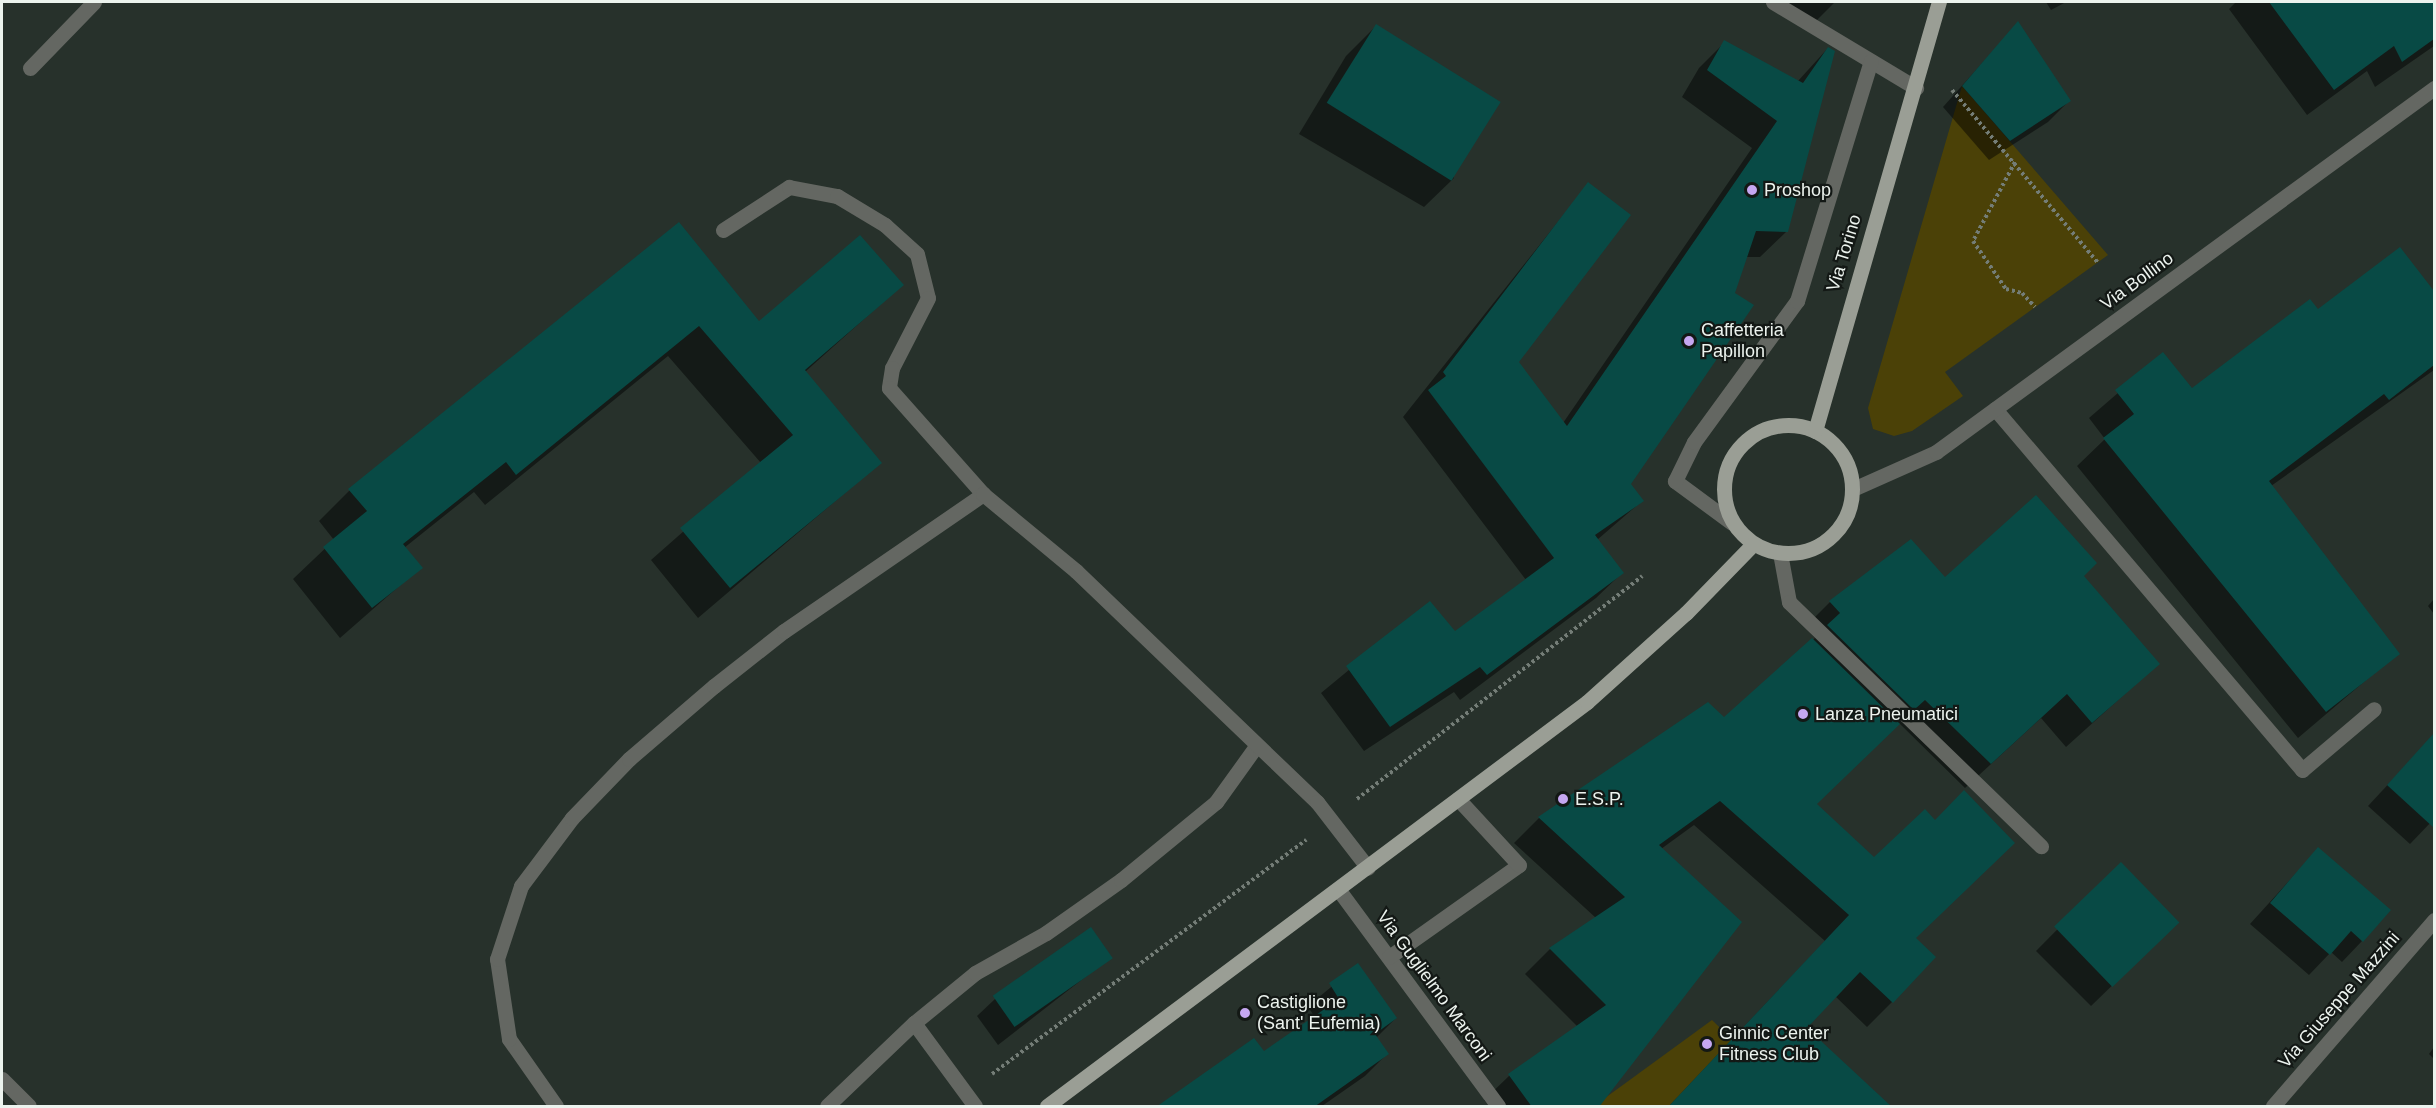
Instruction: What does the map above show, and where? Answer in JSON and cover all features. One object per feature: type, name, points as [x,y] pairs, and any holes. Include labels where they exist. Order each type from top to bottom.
[{"type":"main road","name":"Via Torino","points":[[1815,431],[1940,2]]},
{"type":"main road","points":[[1775,426],[1815,431],[1842,455],[1853,489],[1851,507],[1831,538],[1798,553],[1780,553],[1753,544],[1732,523],[1724,483],[1740,446],[1775,426]]},
{"type":"main road","points":[[1047,1107],[1587,702],[1753,544]]},
{"type":"street","points":[[30,68],[94,2]]},
{"type":"street","points":[[1773,2],[1916,88]]},
{"type":"street","points":[[1732,523],[1675,480],[1694,442],[1797,301],[1871,61]]},
{"type":"street","name":"Via Bollino","points":[[1853,489],[1936,452],[2434,88]]},
{"type":"street","points":[[723,230],[789,187],[837,196],[885,225],[917,254],[928,298],[892,368],[889,387],[983,494],[1076,572],[1332,819],[1368,868]]},
{"type":"street","points":[[1995,409],[2302,770],[2374,709]]},
{"type":"street","points":[[556,1107],[509,1039],[497,959],[521,886],[572,818],[629,759],[714,686],[983,494]]},
{"type":"street","points":[[1780,553],[1789,603],[2041,846]]},
{"type":"street","points":[[827,1107],[914,1023],[975,973],[1046,933],[1121,880],[1216,802],[1257,746]]},
{"type":"street","points":[[1389,957],[1519,866],[1458,799]]},
{"type":"street","name":"Via Guglielmo Marconi","points":[[1338,889],[1498,1107]]},
{"type":"street","name":"Via Giuseppe Mazzini","points":[[2273,1107],[2434,920]]},
{"type":"street","points":[[914,1023],[970,1100]]},
{"type":"street","points":[[2,1079],[29,1107]]},
{"type":"path","points":[[1952,90],[2098,263]]},
{"type":"path","points":[[2015,162],[1973,241],[2006,289],[2022,293],[2035,307]]},
{"type":"path","points":[[970,1100],[1642,576]]},
{"type":"shaded area","points":[[1962,86],[2108,255],[1945,372],[1963,396],[1912,431],[1894,436],[1873,429],[1868,408]]},
{"type":"shaded area","name":"Ginnic Center Fitness Club","points":[[1712,1020],[1800,1106],[1594,1106]]},
{"type":"building","points":[[2269,2],[2434,2],[2434,39],[2402,62],[2394,46],[2334,90]]},
{"type":"building","points":[[2018,21],[2071,101],[2010,141],[1962,86]]},
{"type":"building","points":[[1376,24],[1501,102],[1451,181],[1327,103]]},
{"type":"building","points":[[1724,40],[1803,83],[1828,47],[1835,51],[1788,232],[1756,231],[1735,293],[1754,305],[1631,484],[1644,501],[1595,535],[1624,573],[1487,675],[1480,667],[1390,727],[1346,666],[1430,601],[1455,631],[1554,558],[1428,390],[1446,376],[1443,372],[1588,182],[1631,215],[1519,362],[1567,426],[1777,121],[1707,70]]},
{"type":"building","points":[[679,222],[759,321],[860,235],[904,285],[805,370],[882,463],[730,588],[680,528],[793,435],[699,326],[516,475],[506,462],[403,544],[423,568],[372,608],[323,547],[367,511],[348,489]]},
{"type":"building","points":[[2400,247],[2434,291],[2434,365],[2389,400],[2384,394],[2269,481],[2400,654],[2326,712],[2103,438],[2134,414],[2115,390],[2163,352],[2192,388],[2310,299],[2318,309]]},
{"type":"building","points":[[2036,495],[2097,563],[2084,576],[2160,664],[2092,723],[2067,694],[1991,764],[1925,700],[1914,710],[1827,625],[1840,613],[1829,601],[1911,539],[1945,577]]},
{"type":"building","points":[[1812,638],[1900,724],[1817,804],[1874,857],[1925,809],[1935,820],[1964,790],[2015,843],[1916,938],[1936,957],[1893,1003],[1860,972],[1807,1028],[1892,1107],[1668,1107],[1849,915],[1720,801],[1659,845],[1742,922],[1599,1107],[1532,1107],[1508,1074],[1606,1005],[1549,948],[1625,897],[1538,817],[1708,702],[1724,717]]},
{"type":"building","points":[[2434,733],[2434,828],[2387,785]]},
{"type":"building","points":[[2318,847],[2391,910],[2363,942],[2351,931],[2330,955],[2270,903]]},
{"type":"building","points":[[2121,862],[2179,922],[2112,987],[2054,927]]},
{"type":"building","points":[[1091,927],[1113,958],[1014,1027],[993,996]]},
{"type":"building","points":[[1358,963],[1397,1018],[1375,1034],[1389,1054],[1314,1107],[1156,1107],[1254,1038],[1264,1051],[1339,999],[1329,983]]},
{"type":"place","name":"Proshop","points":[[1752,190]]},
{"type":"place","name":"Caffetteria Papillon","points":[[1689,341]]},
{"type":"place","name":"Lanza Pneumatici","points":[[1803,714]]},
{"type":"place","name":"E.S.P.","points":[[1563,799]]},
{"type":"place","name":"Castiglione (Sant' Eufemia)","points":[[1245,1013]]},
{"type":"place","name":"Ginnic Center Fitness Club","points":[[1707,1044]]}]
